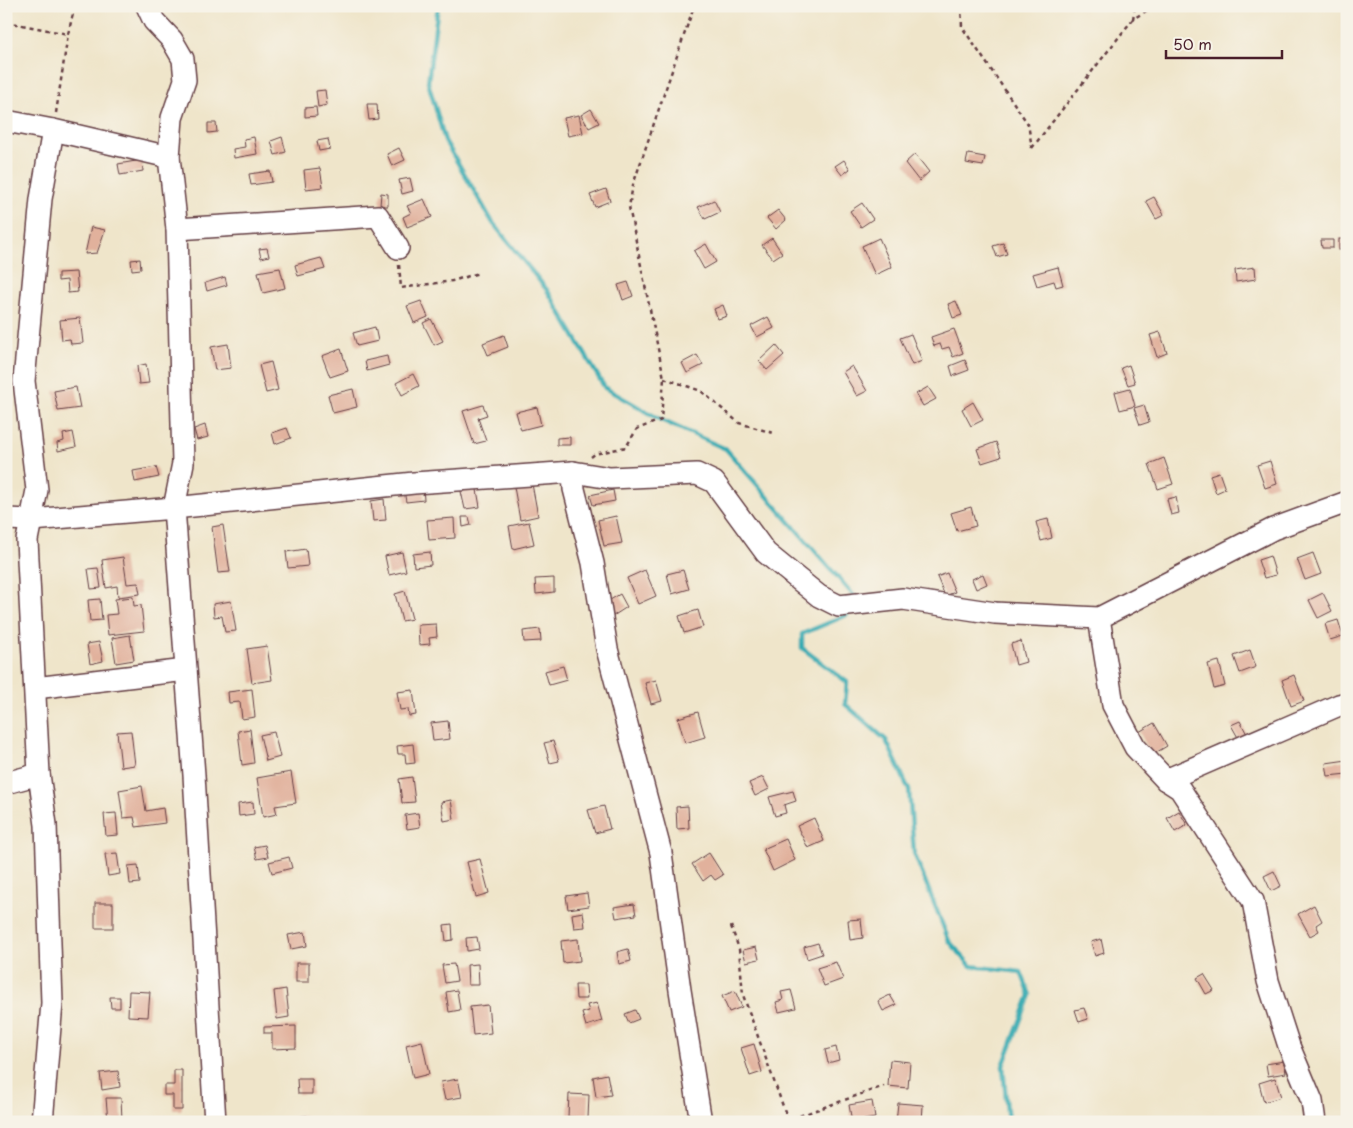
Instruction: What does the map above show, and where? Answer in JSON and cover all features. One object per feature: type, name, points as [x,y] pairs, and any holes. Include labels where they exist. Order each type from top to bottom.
[{"type":"street","points":[[147,6],[154,21],[172,40],[183,59],[185,80],[172,118],[169,157],[177,229],[183,463],[174,508],[194,775],[215,1122]]},
{"type":"street","points":[[6,122],[53,130],[169,157]]},
{"type":"street","points":[[42,1122],[52,1003],[46,825],[39,774],[27,540],[37,490],[24,380],[41,199],[53,130]]},
{"type":"street","points":[[177,229],[378,216],[398,248]]},
{"type":"street","points":[[6,519],[32,520],[174,508],[414,483],[573,472],[610,478],[697,474],[714,482],[766,553],[819,596],[839,606],[903,599],[995,614],[1098,618],[1273,528],[1347,502]]},
{"type":"street","points":[[573,472],[574,489],[593,563],[607,649],[661,853],[701,1122]]},
{"type":"street","points":[[1098,618],[1113,705],[1135,747],[1166,780],[1180,789],[1253,901],[1268,981],[1289,1046],[1312,1101],[1316,1122]]},
{"type":"street","points":[[35,688],[186,670]]},
{"type":"street","points":[[1166,780],[1347,703]]},
{"type":"street","points":[[6,783],[39,774]]},
{"type":"path","points":[[53,130],[68,34],[75,6]]},
{"type":"path","points":[[573,472],[595,454],[626,447],[637,429],[661,420],[664,378],[629,207],[633,185],[694,6]]},
{"type":"path","points":[[961,6],[962,27],[1028,124],[1032,148],[1133,19],[1154,6]]},
{"type":"path","points":[[1133,19],[1135,6]]},
{"type":"path","points":[[6,22],[68,34]]},
{"type":"path","points":[[398,248],[401,288],[452,281],[479,273]]},
{"type":"path","points":[[664,378],[701,391],[739,423],[774,433]]},
{"type":"path","points":[[731,926],[739,949],[743,995],[788,1120],[884,1086]]},
{"type":"building","points":[[325,90],[327,105],[318,107],[316,91]]},
{"type":"building","points":[[367,104],[377,104],[378,119],[369,120]]},
{"type":"building","points":[[316,107],[317,116],[305,117],[305,108]]},
{"type":"building","points":[[591,109],[599,123],[589,128],[581,115]]},
{"type":"building","points":[[579,115],[583,133],[568,136],[564,118]]},
{"type":"building","points":[[208,123],[216,123],[217,132],[208,133]]},
{"type":"building","points":[[254,137],[257,154],[234,158],[233,149],[245,147],[244,139]]},
{"type":"building","points":[[282,137],[286,152],[275,155],[271,141]]},
{"type":"building","points":[[328,139],[330,149],[319,151],[317,141]]},
{"type":"building","points":[[399,148],[405,160],[392,166],[387,154]]},
{"type":"building","points":[[915,154],[929,172],[919,181],[905,163]]},
{"type":"building","points":[[968,154],[985,157],[983,166],[966,163]]},
{"type":"building","points":[[142,160],[143,171],[120,175],[118,164]]},
{"type":"building","points":[[844,160],[850,169],[842,175],[835,166]]},
{"type":"building","points":[[320,168],[323,187],[306,189],[304,170]]},
{"type":"building","points":[[270,171],[272,182],[251,185],[249,174]]},
{"type":"building","points":[[410,178],[413,191],[402,194],[399,180]]},
{"type":"building","points":[[606,189],[610,201],[595,207],[590,195]]},
{"type":"building","points":[[381,193],[388,194],[388,206],[380,206]]},
{"type":"building","points":[[1154,197],[1164,215],[1156,219],[1146,201]]},
{"type":"building","points":[[424,199],[432,217],[407,227],[403,217],[411,213],[407,206]]},
{"type":"building","points":[[714,200],[720,212],[705,219],[698,207]]},
{"type":"building","points":[[862,203],[873,219],[861,227],[850,211]]},
{"type":"building","points":[[778,210],[786,220],[776,229],[767,218]]},
{"type":"building","points":[[91,227],[105,230],[97,253],[85,254]]},
{"type":"building","points":[[772,238],[782,253],[773,259],[762,245]]},
{"type":"building","points":[[879,238],[892,267],[875,275],[862,246]]},
{"type":"building","points":[[1339,239],[1347,239],[1347,250],[1339,250]]},
{"type":"building","points":[[1321,240],[1333,240],[1333,248],[1322,248]]},
{"type":"building","points":[[1003,243],[1007,254],[997,257],[993,246]]},
{"type":"building","points":[[706,244],[716,262],[704,269],[694,251]]},
{"type":"building","points":[[267,248],[269,256],[261,258],[259,249]]},
{"type":"building","points":[[321,258],[325,269],[298,276],[295,265]]},
{"type":"building","points":[[140,259],[141,269],[132,270],[131,260]]},
{"type":"building","points":[[1058,267],[1063,285],[1056,287],[1054,281],[1037,286],[1033,274]]},
{"type":"building","points":[[1255,267],[1256,279],[1236,282],[1235,270]]},
{"type":"building","points":[[280,268],[285,288],[263,293],[258,272]]},
{"type":"building","points":[[76,272],[78,292],[68,293],[67,280],[58,281],[58,273]]},
{"type":"building","points":[[225,277],[227,285],[207,291],[205,283]]},
{"type":"building","points":[[628,282],[633,296],[623,300],[618,285]]},
{"type":"building","points":[[421,301],[428,317],[414,323],[407,306]]},
{"type":"building","points":[[956,301],[962,315],[953,318],[948,304]]},
{"type":"building","points":[[723,305],[727,316],[718,319],[714,309]]},
{"type":"building","points":[[768,317],[774,328],[757,337],[751,326]]},
{"type":"building","points":[[80,318],[83,343],[71,344],[70,339],[62,340],[60,320]]},
{"type":"building","points":[[431,319],[443,341],[434,345],[423,323]]},
{"type":"building","points":[[375,327],[378,341],[357,346],[353,333]]},
{"type":"building","points":[[954,329],[963,353],[953,357],[949,347],[942,349],[940,344],[934,346],[931,337]]},
{"type":"building","points":[[1160,332],[1167,353],[1157,357],[1150,335]]},
{"type":"building","points":[[911,334],[922,361],[912,365],[900,338]]},
{"type":"building","points":[[504,335],[508,347],[488,355],[483,343]]},
{"type":"building","points":[[228,344],[231,368],[215,370],[211,347]]},
{"type":"building","points":[[776,345],[784,355],[767,370],[759,361]]},
{"type":"building","points":[[341,349],[348,371],[330,377],[322,356]]},
{"type":"building","points":[[697,355],[703,365],[687,373],[682,363]]},
{"type":"building","points":[[387,356],[389,365],[367,371],[365,361]]},
{"type":"building","points":[[965,360],[969,370],[953,376],[950,366]]},
{"type":"building","points":[[271,362],[278,390],[266,393],[259,365]]},
{"type":"building","points":[[146,364],[149,383],[139,384],[137,366]]},
{"type":"building","points":[[1129,365],[1135,383],[1128,385],[1121,368]]},
{"type":"building","points":[[852,366],[867,391],[857,396],[843,372]]},
{"type":"building","points":[[413,374],[419,386],[402,395],[396,383]]},
{"type":"building","points":[[76,387],[80,408],[58,411],[54,391]]},
{"type":"building","points":[[928,387],[936,399],[923,406],[916,394]]},
{"type":"building","points":[[1130,388],[1135,406],[1120,410],[1115,392]]},
{"type":"building","points":[[353,389],[357,407],[333,413],[328,395]]},
{"type":"building","points":[[973,402],[983,420],[971,426],[962,409]]},
{"type":"building","points":[[483,405],[487,415],[478,418],[486,441],[474,444],[463,411]]},
{"type":"building","points":[[1144,405],[1149,422],[1140,425],[1134,408]]},
{"type":"building","points":[[537,407],[541,425],[521,430],[516,412]]},
{"type":"building","points":[[205,425],[208,437],[197,440],[194,429]]},
{"type":"building","points":[[287,428],[291,438],[275,444],[272,433]]},
{"type":"building","points":[[73,432],[76,447],[58,451],[57,443],[64,441],[63,434]]},
{"type":"building","points":[[570,437],[570,445],[557,445],[557,438]]},
{"type":"building","points":[[996,442],[1001,457],[982,463],[977,449]]},
{"type":"building","points":[[1164,458],[1173,484],[1158,489],[1149,464]]},
{"type":"building","points":[[1270,461],[1277,484],[1265,488],[1257,465]]},
{"type":"building","points":[[156,467],[159,477],[135,482],[133,471]]},
{"type":"building","points":[[1219,472],[1225,489],[1216,493],[1210,475]]},
{"type":"building","points":[[476,484],[480,507],[465,509],[460,487]]},
{"type":"building","points":[[532,484],[538,516],[520,520],[514,487]]},
{"type":"building","points":[[423,488],[424,500],[406,502],[404,490]]},
{"type":"building","points":[[613,490],[615,501],[593,505],[590,495]]},
{"type":"building","points":[[1176,497],[1179,513],[1171,515],[1167,499]]},
{"type":"building","points":[[384,499],[386,520],[373,521],[371,501]]},
{"type":"building","points":[[971,507],[976,526],[957,531],[951,513]]},
{"type":"building","points":[[616,516],[622,543],[604,546],[598,520]]},
{"type":"building","points":[[462,517],[469,517],[471,525],[463,527]]},
{"type":"building","points":[[454,518],[455,538],[429,540],[427,520]]},
{"type":"building","points":[[1048,519],[1052,538],[1041,541],[1036,522]]},
{"type":"building","points":[[529,522],[534,544],[513,549],[509,526]]},
{"type":"building","points":[[223,525],[230,572],[218,573],[212,527]]},
{"type":"building","points":[[306,549],[308,566],[288,568],[286,552]]},
{"type":"building","points":[[402,552],[406,571],[389,575],[385,556]]},
{"type":"building","points":[[430,552],[431,565],[414,567],[413,554]]},
{"type":"building","points":[[1313,553],[1321,574],[1305,580],[1297,559]]},
{"type":"building","points":[[1270,556],[1276,575],[1264,578],[1258,560]]},
{"type":"building","points":[[123,557],[127,584],[138,583],[140,594],[118,597],[117,586],[106,588],[102,560]]},
{"type":"building","points":[[98,568],[101,588],[91,589],[88,569]]},
{"type":"building","points":[[645,570],[656,596],[638,604],[627,578]]},
{"type":"building","points":[[683,570],[689,589],[672,594],[667,574]]},
{"type":"building","points":[[947,573],[955,592],[945,596],[937,577]]},
{"type":"building","points":[[983,574],[987,584],[976,589],[972,579]]},
{"type":"building","points":[[554,578],[554,592],[536,594],[535,579]]},
{"type":"building","points":[[405,591],[412,619],[402,621],[395,594]]},
{"type":"building","points":[[1323,593],[1332,611],[1318,618],[1309,600]]},
{"type":"building","points":[[620,594],[627,607],[610,618],[602,605]]},
{"type":"building","points":[[133,597],[134,606],[141,605],[144,631],[108,635],[106,615],[117,614],[115,599]]},
{"type":"building","points":[[100,599],[102,620],[90,621],[88,600]]},
{"type":"building","points":[[231,601],[236,631],[225,632],[222,616],[214,617],[213,604]]},
{"type":"building","points":[[698,610],[703,627],[684,633],[679,616]]},
{"type":"building","points":[[1338,620],[1343,636],[1330,640],[1325,624]]},
{"type":"building","points":[[436,624],[437,637],[429,638],[430,644],[419,645],[418,625]]},
{"type":"building","points":[[540,629],[541,641],[524,642],[523,631]]},
{"type":"building","points":[[130,635],[134,660],[116,663],[112,638]]},
{"type":"building","points":[[1021,641],[1026,662],[1016,665],[1011,644]]},
{"type":"building","points":[[99,642],[103,661],[90,664],[87,644]]},
{"type":"building","points":[[267,646],[272,680],[252,683],[247,649]]},
{"type":"building","points":[[1250,650],[1256,667],[1240,673],[1234,656]]},
{"type":"building","points":[[1219,661],[1225,686],[1214,689],[1208,664]]},
{"type":"building","points":[[563,666],[567,680],[549,685],[545,671]]},
{"type":"building","points":[[1294,675],[1304,701],[1291,706],[1282,680]]},
{"type":"building","points":[[656,680],[662,701],[651,704],[645,683]]},
{"type":"building","points":[[252,689],[255,717],[242,719],[240,702],[229,703],[228,692]]},
{"type":"building","points":[[413,690],[416,715],[409,716],[408,709],[400,710],[397,692]]},
{"type":"building","points":[[698,712],[705,737],[685,743],[678,718]]},
{"type":"building","points":[[448,721],[450,739],[433,741],[431,723]]},
{"type":"building","points":[[1240,721],[1248,736],[1240,741],[1231,725]]},
{"type":"building","points":[[1154,723],[1167,746],[1152,755],[1139,732]]},
{"type":"building","points":[[250,729],[254,763],[242,765],[238,731]]},
{"type":"building","points":[[131,731],[135,765],[121,767],[117,732]]},
{"type":"building","points":[[274,732],[280,757],[266,761],[260,735]]},
{"type":"building","points":[[553,741],[559,761],[550,763],[544,743]]},
{"type":"building","points":[[413,744],[415,763],[406,764],[405,754],[398,754],[397,746]]},
{"type":"building","points":[[1347,760],[1347,774],[1328,776],[1326,763]]},
{"type":"building","points":[[291,772],[296,803],[275,806],[277,814],[263,817],[257,778]]},
{"type":"building","points":[[412,777],[415,802],[402,803],[399,779]]},
{"type":"building","points":[[763,777],[769,789],[755,796],[749,783]]},
{"type":"building","points":[[142,786],[146,811],[163,808],[165,823],[136,827],[134,817],[123,818],[119,790]]},
{"type":"building","points":[[793,791],[796,801],[784,805],[786,813],[775,816],[769,797]]},
{"type":"building","points":[[451,800],[454,819],[444,821],[441,802]]},
{"type":"building","points":[[253,802],[254,814],[239,816],[238,804]]},
{"type":"building","points":[[604,806],[610,829],[595,833],[588,810]]},
{"type":"building","points":[[688,806],[689,828],[677,829],[676,807]]},
{"type":"building","points":[[1179,811],[1187,825],[1175,832],[1167,818]]},
{"type":"building","points":[[116,813],[118,835],[106,836],[104,814]]},
{"type":"building","points":[[418,813],[420,827],[407,829],[405,815]]},
{"type":"building","points":[[814,818],[824,841],[808,848],[797,826]]},
{"type":"building","points":[[786,839],[795,860],[773,871],[763,849]]},
{"type":"building","points":[[265,845],[268,857],[257,859],[254,847]]},
{"type":"building","points":[[117,853],[120,874],[108,876],[105,854]]},
{"type":"building","points":[[709,853],[723,875],[715,880],[711,875],[703,881],[692,864]]},
{"type":"building","points":[[289,857],[292,868],[272,873],[269,862]]},
{"type":"building","points":[[480,859],[489,893],[476,897],[467,862]]},
{"type":"building","points":[[138,865],[140,883],[130,884],[128,866]]},
{"type":"building","points":[[1274,871],[1281,886],[1271,891],[1264,876]]},
{"type":"building","points":[[587,893],[589,906],[568,909],[566,896]]},
{"type":"building","points":[[95,903],[113,903],[113,928],[95,928]]},
{"type":"building","points":[[634,904],[636,915],[616,918],[614,907]]},
{"type":"building","points":[[1314,905],[1322,921],[1316,925],[1319,931],[1310,936],[1298,914]]},
{"type":"building","points":[[583,912],[585,927],[574,928],[572,914]]},
{"type":"building","points":[[861,919],[863,938],[850,940],[848,920]]},
{"type":"building","points":[[452,924],[453,940],[446,941],[444,925]]},
{"type":"building","points":[[305,932],[307,946],[291,949],[288,935]]},
{"type":"building","points":[[477,937],[479,949],[467,951],[466,938]]},
{"type":"building","points":[[578,939],[580,961],[563,963],[561,941]]},
{"type":"building","points":[[1101,939],[1104,953],[1095,956],[1091,942]]},
{"type":"building","points":[[818,943],[822,954],[807,959],[804,947]]},
{"type":"building","points":[[756,947],[759,959],[746,962],[743,950]]},
{"type":"building","points":[[628,949],[631,961],[619,964],[617,952]]},
{"type":"building","points":[[836,962],[843,979],[824,986],[817,968]]},
{"type":"building","points":[[296,963],[309,963],[309,982],[296,982]]},
{"type":"building","points":[[454,964],[457,981],[445,983],[442,965]]},
{"type":"building","points":[[478,964],[479,985],[468,985],[467,965]]},
{"type":"building","points":[[1204,974],[1214,990],[1206,994],[1197,978]]},
{"type":"building","points":[[575,985],[586,985],[587,999],[576,999]]},
{"type":"building","points":[[286,989],[289,1017],[277,1019],[274,991]]},
{"type":"building","points":[[457,990],[460,1010],[449,1012],[446,992]]},
{"type":"building","points":[[791,990],[796,1008],[779,1012],[776,1002],[783,1000],[781,992]]},
{"type":"building","points":[[129,991],[150,992],[148,1017],[128,1016]]},
{"type":"building","points":[[735,991],[742,1007],[729,1012],[722,996]]},
{"type":"building","points":[[890,995],[896,1005],[883,1011],[878,1001]]},
{"type":"building","points":[[110,997],[120,997],[120,1008],[111,1008]]},
{"type":"building","points":[[597,1003],[602,1021],[586,1026],[582,1013],[589,1011],[587,1005]]},
{"type":"building","points":[[488,1005],[491,1033],[473,1035],[470,1007]]},
{"type":"building","points":[[1084,1008],[1088,1019],[1079,1022],[1075,1010]]},
{"type":"building","points":[[635,1010],[639,1019],[629,1023],[625,1014]]},
{"type":"building","points":[[296,1026],[296,1048],[272,1049],[272,1033],[264,1033],[264,1027]]},
{"type":"building","points":[[422,1041],[429,1074],[413,1078],[406,1045]]},
{"type":"building","points":[[754,1044],[762,1072],[750,1076],[741,1048]]},
{"type":"building","points":[[836,1047],[839,1060],[828,1063],[825,1050]]},
{"type":"building","points":[[890,1060],[910,1062],[908,1088],[888,1086]]},
{"type":"building","points":[[1284,1061],[1286,1073],[1268,1076],[1266,1064]]},
{"type":"building","points":[[174,1070],[182,1070],[182,1110],[173,1110],[173,1095],[164,1095],[164,1085],[174,1085]]},
{"type":"building","points":[[118,1071],[120,1087],[102,1090],[100,1073]]},
{"type":"building","points":[[607,1074],[611,1095],[596,1097],[593,1077]]},
{"type":"building","points":[[1275,1078],[1281,1097],[1264,1102],[1259,1083]]},
{"type":"building","points":[[297,1079],[312,1079],[312,1094],[298,1094]]},
{"type":"building","points":[[458,1079],[462,1097],[445,1100],[441,1082]]},
{"type":"building","points":[[569,1094],[589,1095],[588,1118],[568,1117]]},
{"type":"building","points":[[106,1098],[121,1098],[122,1120],[108,1121]]},
{"type":"building","points":[[872,1101],[875,1118],[852,1122],[849,1105]]},
{"type":"building","points":[[898,1103],[923,1105],[922,1122],[896,1122]]},
{"type":"building","points":[[307,1116],[308,1122],[295,1122],[294,1117]]},
{"type":"waterway","points":[[438,6],[428,82],[445,141],[493,223],[547,290],[605,388],[661,420],[726,449],[855,597]]},
{"type":"waterway","points":[[847,615],[802,634],[802,648],[847,682],[845,704],[886,740],[909,790],[914,853],[949,941],[971,966],[1021,972],[1030,995],[1003,1066],[1008,1122]]}]
